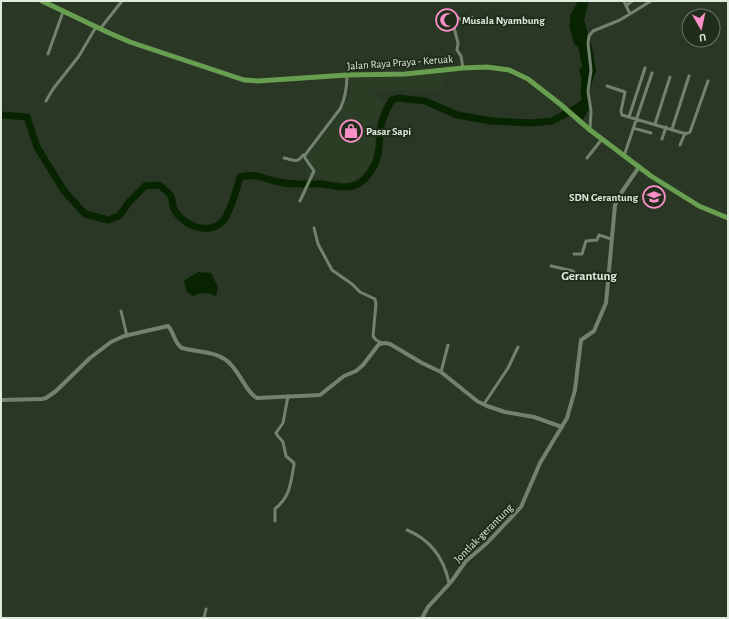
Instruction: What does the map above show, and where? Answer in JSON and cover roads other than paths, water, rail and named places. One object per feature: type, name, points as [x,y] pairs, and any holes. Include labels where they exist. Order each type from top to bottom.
[{"type":"main road","name":"Jalan Raya Praya - Keruak","points":[[42,1],[130,42],[244,80],[258,81],[347,75],[401,74],[487,67],[515,72],[528,79],[602,140],[639,167],[699,206],[728,218]]},
{"type":"street","points":[[46,101],[52,89],[79,56],[98,28],[122,1]]},
{"type":"street","points":[[624,1],[630,14]]},
{"type":"street","points":[[626,6],[632,1]]},
{"type":"street","points":[[590,130],[591,111],[588,91],[591,70],[588,43],[589,36],[593,31],[630,14],[652,1]]},
{"type":"street","points":[[48,54],[63,12]]},
{"type":"street","points":[[463,68],[457,50],[458,43],[451,17],[454,14],[466,22],[472,17]]},
{"type":"street","points":[[629,117],[645,68]]},
{"type":"street","points":[[624,156],[652,73]]},
{"type":"street","points":[[284,158],[297,161],[300,160],[340,109],[345,96],[347,75]]},
{"type":"street","points":[[672,129],[689,76]]},
{"type":"street","points":[[655,124],[670,77]]},
{"type":"street","points":[[607,86],[625,92],[621,112],[622,114],[685,133],[690,132],[708,81]]},
{"type":"street","points":[[662,139],[666,127]]},
{"type":"street","points":[[633,128],[651,133]]},
{"type":"street","points":[[680,145],[685,133]]},
{"type":"street","points":[[587,158],[602,140]]},
{"type":"street","points":[[300,201],[314,171],[305,158],[305,155]]},
{"type":"street","name":"Jontlak-gerantung","points":[[422,618],[428,607],[466,561],[486,544],[521,507],[540,463],[567,418],[573,400],[580,343],[583,337],[594,331],[608,297],[611,239],[614,210],[617,199],[639,167]]},
{"type":"street","points":[[314,228],[318,244],[332,270],[352,284],[360,292],[375,298],[376,304],[373,336],[376,340],[382,343],[390,344],[422,363],[441,372],[484,404],[505,412],[534,417],[562,427]]},
{"type":"street","points":[[574,254],[582,254],[586,241],[596,240],[598,235],[611,239]]},
{"type":"street","points":[[551,266],[573,271],[577,277],[580,278],[608,278]]},
{"type":"street","points":[[121,311],[127,336]]},
{"type":"street","points":[[1,400],[46,398],[56,391],[96,352],[112,342],[127,336],[163,326],[169,326],[180,347],[212,354],[222,357],[228,361],[239,374],[250,392],[254,396],[261,398],[312,396],[323,394],[344,376],[356,371],[363,365],[378,345],[382,343]]},
{"type":"street","points":[[441,372],[448,345]]},
{"type":"street","points":[[484,404],[508,368],[518,347]]},
{"type":"street","points":[[275,521],[275,509],[280,505],[289,492],[294,465],[294,463],[286,456],[283,442],[276,433],[283,423],[288,396]]},
{"type":"street","points":[[407,530],[424,539],[433,549],[445,565],[449,583]]},
{"type":"street","points":[[204,618],[206,609]]},
{"type":"waterway","points":[[577,42],[573,26],[574,16],[582,1]]},
{"type":"waterway","points":[[583,70],[585,78],[584,95]]},
{"type":"waterway","points":[[1,115],[27,117],[37,147],[64,191],[85,214],[108,220],[119,216],[130,201],[145,186],[159,185],[171,196],[175,211],[185,221],[197,227],[211,228],[223,221],[226,217],[240,177],[256,176],[284,183],[321,184],[340,187],[349,187],[360,183],[366,178],[375,164],[379,150],[382,122],[392,100],[399,98],[425,101],[457,115],[491,121],[530,123],[552,121],[580,105]]},
{"type":"place","name":"Musala Nyambung","points":[[447,20]]},
{"type":"place","name":"Pasar Sapi","points":[[351,131]]},
{"type":"place","name":"SDN Gerantung","points":[[654,197]]},
{"type":"district","name":"Gerantung","points":[[589,275]]}]
